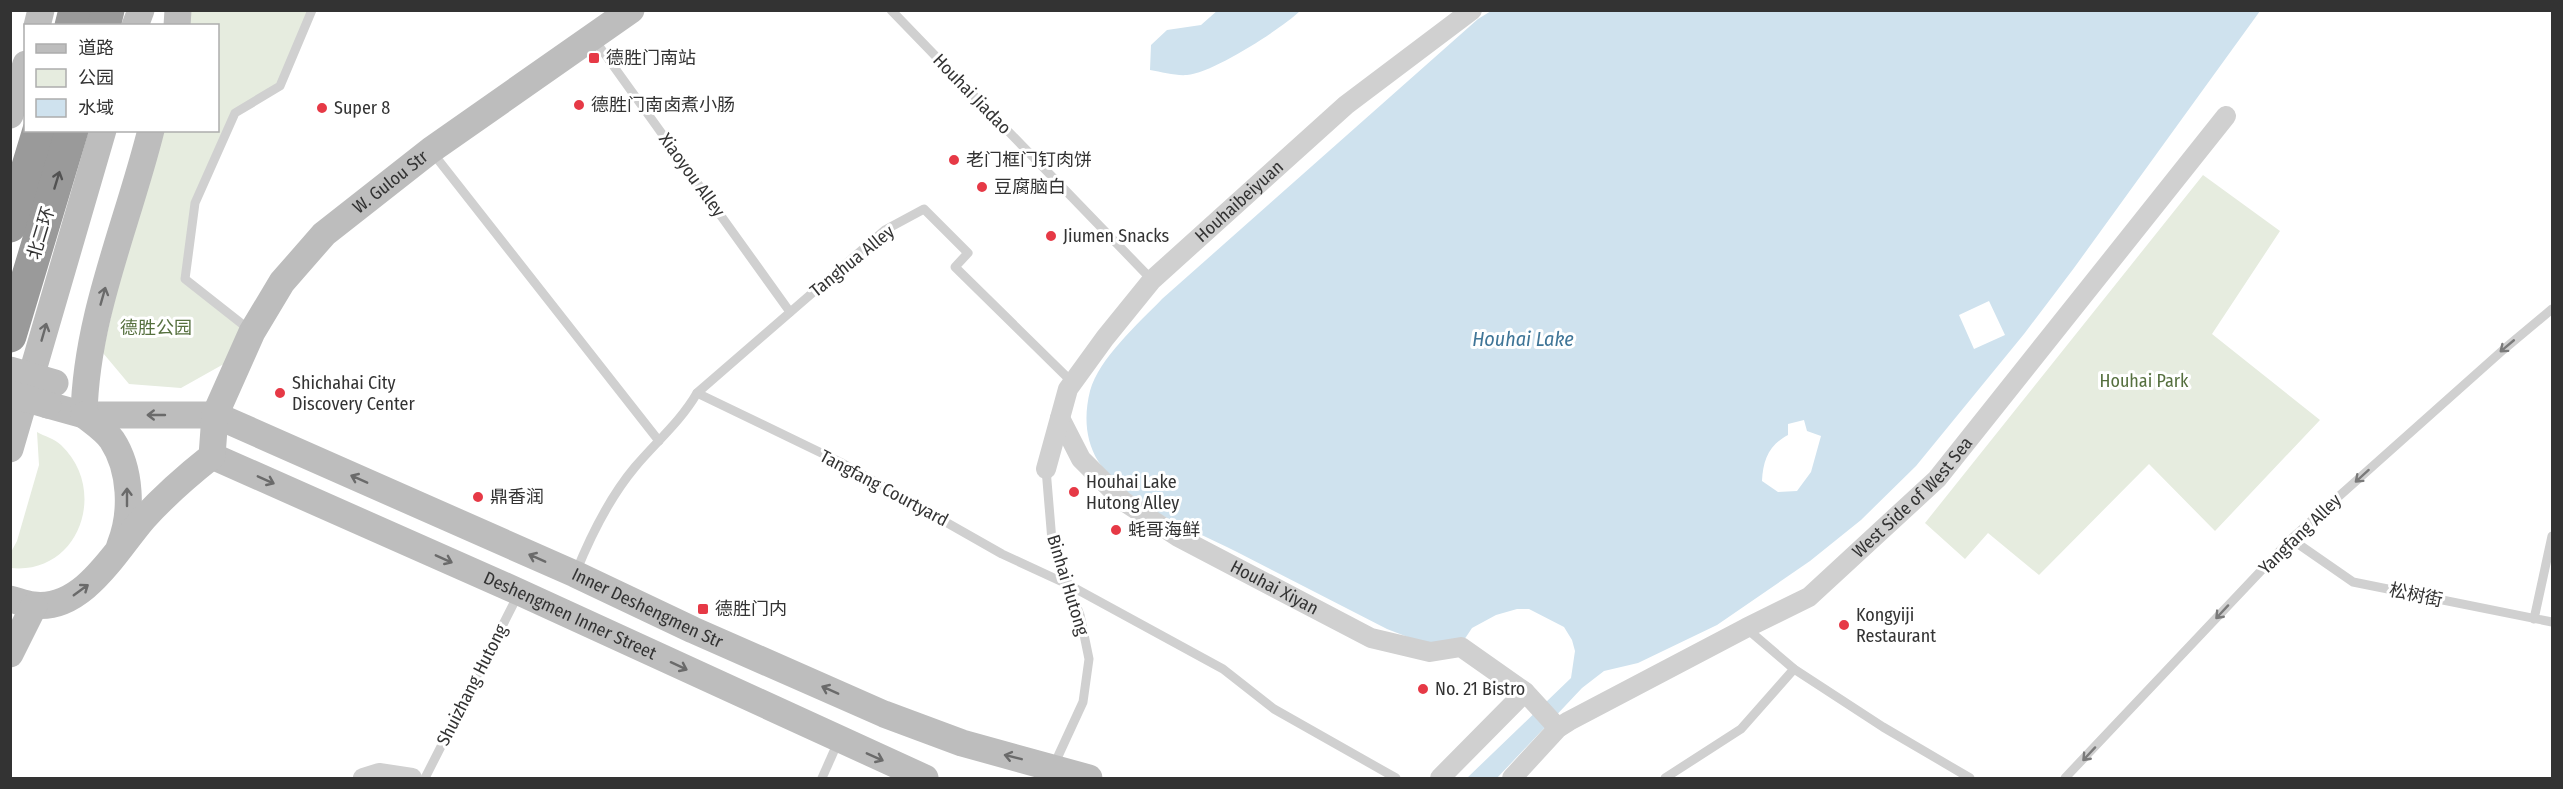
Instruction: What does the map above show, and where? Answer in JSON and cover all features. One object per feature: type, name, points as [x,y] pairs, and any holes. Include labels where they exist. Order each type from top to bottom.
[{"type":"highway","name":"北二环","points":[[10,226],[38,132]]},
{"type":"highway","name":"北二环","points":[[10,336],[71,132]]},
{"type":"main road","name":"W. Gulou Str","points":[[212,456],[215,416],[252,332],[282,282],[324,234],[431,150],[631,10]]},
{"type":"main road","points":[[10,115],[24,70]]},
{"type":"main road","points":[[10,449],[102,132]]},
{"type":"main road","points":[[84,415],[86,373],[93,330],[150,132]]},
{"type":"main road","points":[[10,394],[51,394],[75,370],[93,330]]},
{"type":"main road","points":[[10,369],[84,415],[103,430],[112,441],[124,469],[127,484],[127,510],[123,538],[116,554]]},
{"type":"main road","points":[[84,415],[215,416]]},
{"type":"main road","name":"Inner Deshengmen Str","points":[[215,416],[575,574],[693,630],[884,714],[962,743],[1089,778]]},
{"type":"main road","points":[[10,654],[22,602],[48,604],[74,596],[100,573],[156,506],[185,477],[212,456]]},
{"type":"main road","name":"Deshengmen Inner Street","points":[[212,456],[519,592],[839,741],[925,778]]},
{"type":"street","name":"Houhaibeiyuan","points":[[1046,469],[1068,388],[1152,280],[1347,105],[1472,10]]},
{"type":"street","name":"West Side of West Sea","points":[[1512,778],[1557,728],[1809,597],[1937,479],[2226,116]]},
{"type":"street","name":"Houhai Xiyan","points":[[1060,418],[1081,459],[1123,501],[1178,537],[1371,638],[1430,652],[1461,647],[1525,692],[1557,728]]},
{"type":"street","points":[[1440,778],[1525,692]]},
{"type":"street","points":[[371,776],[412,778]]},
{"type":"lane","points":[[252,332],[185,279],[195,203],[235,113],[280,86],[312,10]]},
{"type":"lane","name":"Houhai Jiadao","points":[[891,10],[1152,280]]},
{"type":"lane","name":"Xiaoyou Alley","points":[[594,38],[790,312]]},
{"type":"lane","points":[[431,150],[659,441]]},
{"type":"lane","name":"Tanghua Alley","points":[[575,574],[594,529],[633,469],[688,409],[698,393],[885,230],[924,209],[968,253],[955,267],[1073,383]]},
{"type":"lane","name":"Yangfang Alley","points":[[2065,778],[2291,539],[2502,350],[2553,309]]},
{"type":"lane","name":"Tangfang Courtyard","points":[[698,393],[840,462],[1002,554],[1069,585],[1223,669],[1274,709],[1396,778]]},
{"type":"lane","name":"Binhai Hutong","points":[[1046,469],[1052,541],[1080,615],[1089,660],[1083,702],[1053,767]]},
{"type":"lane","points":[[2534,619],[2553,536]]},
{"type":"lane","name":"松树街","points":[[2291,539],[2353,582],[2553,622]]},
{"type":"lane","name":"Shuizhang Hutong","points":[[425,778],[519,592]]},
{"type":"lane","points":[[1746,628],[1794,669],[1883,727],[1970,778]]},
{"type":"lane","points":[[1665,778],[1741,729],[1794,669]]},
{"type":"lane","points":[[822,778],[839,741]]},
{"type":"green space","name":"德胜公园","points":[[178,11],[312,11],[280,86],[235,113],[195,203],[185,279],[252,332],[240,359],[222,365],[181,388],[129,384],[103,353],[151,132],[219,132],[219,24],[177,24]]},
{"type":"green space","name":"Houhai Park","points":[[2203,175],[2280,231],[2212,334],[2320,420],[2215,531],[2149,464],[2039,575],[1988,533],[1965,559],[1925,523]]},
{"type":"green space","points":[[37,432],[59,443],[75,463],[83,484],[84,506],[80,526],[69,544],[54,558],[35,567],[11,568],[11,552],[17,541],[39,465]]},
{"type":"water","points":[[1218,10],[1300,11],[1246,49],[1213,67],[1187,75],[1150,70],[1151,45],[1167,30],[1201,25]]},
{"type":"water","name":"Houhai Lake","points":[[1491,11],[2260,11],[2074,268],[2024,334],[1916,466],[1861,520],[1810,561],[1717,625],[1638,663],[1604,671],[1582,688],[1497,778],[1467,778],[1571,678],[1575,651],[1572,640],[1564,627],[1529,609],[1517,609],[1496,615],[1472,628],[1464,640],[1431,646],[1387,629],[1142,504],[1110,477],[1098,461],[1090,445],[1086,418],[1090,391],[1102,366],[1142,319],[1478,19]],"holes":[[[1989,301],[2005,335],[1974,349],[1959,315]],[[1804,420],[1807,431],[1821,436],[1811,472],[1797,491],[1778,492],[1762,481],[1768,454],[1776,443],[1788,435],[1788,424]]]},
{"type":"place","name":"德胜门南站","points":[[594,58]]},
{"type":"place","name":"德胜门南卤煮小肠","points":[[579,105]]},
{"type":"place","name":"Super 8","points":[[322,108]]},
{"type":"place","name":"老门框门钉肉饼","points":[[954,160]]},
{"type":"place","name":"豆腐脑白","points":[[982,187]]},
{"type":"place","name":"Jiumen Snacks","points":[[1051,236]]},
{"type":"place","name":"Shichahai City Discovery Center","points":[[280,393]]},
{"type":"place","name":"Houhai Lake Hutong Alley","points":[[1074,492]]},
{"type":"place","name":"鼎香润","points":[[478,497]]},
{"type":"place","name":"蚝哥海鲜","points":[[1116,530]]},
{"type":"place","name":"德胜门内","points":[[703,609]]},
{"type":"place","name":"Kongyiji Restaurant","points":[[1844,625]]},
{"type":"place","name":"No. 21 Bistro","points":[[1423,689]]}]
